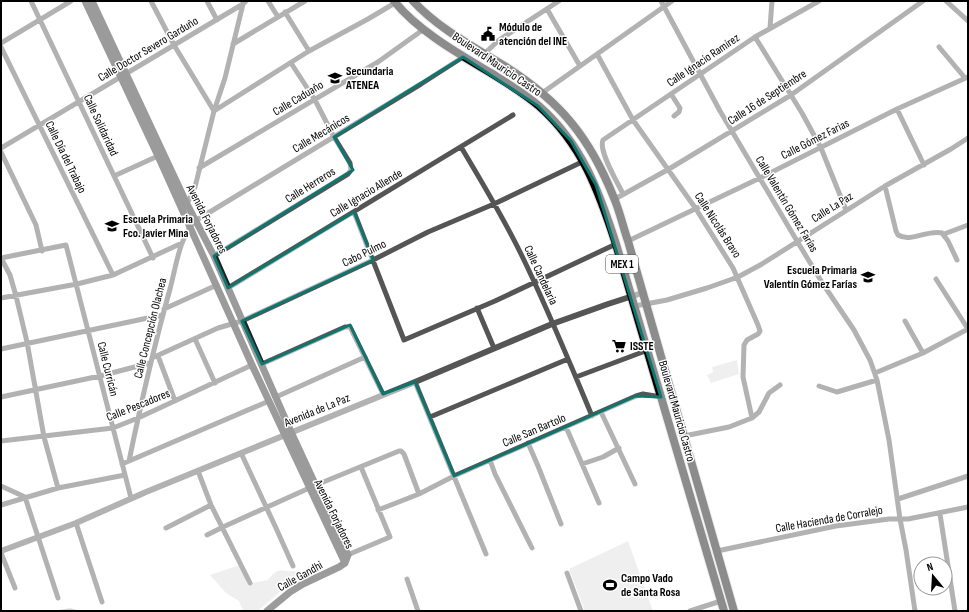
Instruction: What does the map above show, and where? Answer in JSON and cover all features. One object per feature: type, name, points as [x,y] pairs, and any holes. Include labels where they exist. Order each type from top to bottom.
[{"type":"main road","name":"Avenida Forjadores","points":[[85,1],[187,204],[217,285],[252,365],[269,401],[288,433]]},
{"type":"main road","name":"Avenida Forjadores","points":[[92,1],[158,156],[193,223],[214,256],[276,397],[288,433],[345,558]]},
{"type":"main road","name":"Boulevard Mauricio Castro","points":[[413,1],[449,32],[507,68],[542,93],[557,106],[583,136],[604,173],[615,200],[628,242],[734,611]]},
{"type":"main road","name":"Boulevard Mauricio Castro","points":[[395,2],[424,29],[463,56],[515,88],[538,106],[571,141],[584,161],[601,199],[616,244],[724,611]]},
{"type":"main road","name":"Calle Gandhi","points":[[267,611],[290,592],[303,584],[339,567],[345,558]]},
{"type":"street","name":"Calle Solidaridad","points":[[31,1],[153,258]]},
{"type":"street","points":[[1,43],[71,1]]},
{"type":"street","points":[[150,1],[174,45],[214,111]]},
{"type":"street","points":[[207,1],[217,20]]},
{"type":"street","points":[[268,1],[278,17]]},
{"type":"street","points":[[233,44],[305,1]]},
{"type":"street","points":[[484,54],[499,40],[559,1]]},
{"type":"street","name":"Calle Valentín Gómez Farías","points":[[661,1],[700,75],[732,131],[823,284],[854,330],[875,373],[889,440],[900,519],[916,611]]},
{"type":"street","points":[[542,93],[672,1]]},
{"type":"street","points":[[770,28],[772,1]]},
{"type":"street","name":"Calle Ignacio Ramírez","points":[[623,194],[604,153],[602,143],[603,140],[755,37],[819,1]]},
{"type":"street","name":"Calle 16 de Septiembre","points":[[615,200],[791,95],[924,1]]},
{"type":"street","points":[[946,1],[968,21]]},
{"type":"street","points":[[214,111],[309,51],[368,20],[395,2]]},
{"type":"street","points":[[187,204],[195,187],[244,3]]},
{"type":"street","name":"Calle Doctor Severo Garduño","points":[[1,148],[244,3]]},
{"type":"street","points":[[547,9],[580,66]]},
{"type":"street","points":[[286,12],[309,51]]},
{"type":"street","name":"Calle Caduaño","points":[[199,168],[383,59],[424,29]]},
{"type":"street","points":[[755,37],[802,113],[820,148],[846,210]]},
{"type":"street","name":"Calle Día del Trabajo","points":[[1,47],[114,275]]},
{"type":"street","points":[[939,47],[966,78]]},
{"type":"street","name":"Calle Nicolás Bravo","points":[[597,54],[633,120],[696,209],[734,268],[738,277],[760,331],[758,334],[747,340],[744,345],[743,377],[752,418]]},
{"type":"street","name":"Calle Mecánicos","points":[[193,223],[421,84],[463,56]]},
{"type":"street","name":"Calle Herreros","points":[[214,256],[350,172],[350,163],[334,137],[315,100],[291,63]]},
{"type":"street","name":"Calle Gómez Farias","points":[[628,242],[897,109],[966,78]]},
{"type":"street","points":[[671,94],[680,108],[679,112],[674,116]]},
{"type":"street","points":[[897,109],[924,165]]},
{"type":"street","name":"Calle Ignacio Allende","points":[[228,288],[513,115]]},
{"type":"street","name":"Calle La Paz","points":[[635,306],[667,300],[738,277],[885,186],[924,165],[968,138]]},
{"type":"street","name":"Calle Candelaria","points":[[461,147],[520,252],[592,416]]},
{"type":"street","points":[[1,152],[36,225],[42,251],[1,258],[12,277],[27,342],[44,437],[58,488]]},
{"type":"street","points":[[114,176],[158,156]]},
{"type":"street","name":"Cabo Pulmo","points":[[1,397],[100,376],[151,360],[218,328],[242,321],[373,260],[428,232],[494,204],[584,161]]},
{"type":"street","points":[[885,186],[898,235],[906,237],[938,232],[944,234],[968,225]]},
{"type":"street","points":[[354,212],[404,340],[616,244]]},
{"type":"street","name":"Calle Concepción Olachea","points":[[129,461],[162,315],[182,243],[193,223]]},
{"type":"street","points":[[944,234],[957,260]]},
{"type":"street","points":[[1,298],[77,284],[114,275],[153,258],[182,243]]},
{"type":"street","name":"Calle Curricán","points":[[42,251],[66,245],[131,498]]},
{"type":"street","points":[[875,373],[923,353],[968,329],[936,279]]},
{"type":"street","points":[[164,309],[217,285]]},
{"type":"street","name":"Avenida de La Paz","points":[[1,552],[415,382],[552,324],[642,293]]},
{"type":"street","points":[[477,308],[494,348]]},
{"type":"street","points":[[1,348],[162,315]]},
{"type":"street","points":[[905,321],[923,353]]},
{"type":"street","points":[[262,364],[345,327],[350,327],[383,394]]},
{"type":"street","points":[[195,339],[215,383]]},
{"type":"street","points":[[576,377],[648,350]]},
{"type":"street","points":[[158,356],[175,401]]},
{"type":"street","points":[[276,397],[365,357]]},
{"type":"street","points":[[430,417],[568,359]]},
{"type":"street","name":"Calle Pescadores","points":[[1,441],[113,428],[138,418],[252,365]]},
{"type":"street","points":[[819,386],[837,392],[877,380]]},
{"type":"street","points":[[415,382],[486,554]]},
{"type":"street","points":[[684,436],[728,427],[752,418],[759,412],[769,393],[780,385]]},
{"type":"street","name":"Calle San Bartolo","points":[[378,510],[419,494],[454,476],[640,395],[661,397]]},
{"type":"street","points":[[122,464],[269,401]]},
{"type":"street","points":[[601,412],[635,484]]},
{"type":"street","points":[[566,427],[599,503]]},
{"type":"street","points":[[528,443],[561,524]]},
{"type":"street","points":[[582,464],[603,456],[618,448]]},
{"type":"street","points":[[207,535],[312,487],[396,452],[402,451],[404,454],[419,494]]},
{"type":"street","points":[[240,453],[267,508],[292,566]]},
{"type":"street","points":[[490,460],[495,474],[532,548]]},
{"type":"street","points":[[345,558],[390,537],[361,467]]},
{"type":"street","points":[[198,471],[211,505],[250,583]]},
{"type":"street","points":[[1,505],[58,488],[125,475]]},
{"type":"street","points":[[898,499],[968,476]]},
{"type":"street","points":[[1,486],[25,497],[58,598]]},
{"type":"street","points":[[166,528],[211,505]]},
{"type":"street","name":"Calle Hacienda de Corralejo","points":[[717,551],[836,526],[889,519],[908,519],[940,514],[968,507]]},
{"type":"street","points":[[940,514],[955,611]]},
{"type":"street","points":[[76,522],[102,602]]},
{"type":"street","points":[[1,552],[15,588]]},
{"type":"street","points":[[567,573],[581,611]]},
{"type":"street","points":[[407,579],[418,611]]},
{"type":"street","points":[[690,611],[721,601]]},
{"type":"highlighted area","points":[[463,57],[538,106],[571,141],[596,185],[661,397],[636,396],[454,476],[415,382],[383,394],[350,325],[262,364],[242,321],[373,260],[354,212],[228,288],[214,256],[353,170],[334,137]]},
{"type":"shaded area","points":[[737,360],[739,374],[711,383],[707,375],[713,372],[712,367]]},
{"type":"shaded area","name":"Campo Vado de Santa Rosa","points":[[628,541],[653,611],[585,611],[569,569]]},
{"type":"shaded area","points":[[240,565],[247,584],[268,580],[278,571],[295,571],[302,580],[282,590],[258,611],[243,611],[239,601],[226,593],[210,575]]},
{"type":"waterway","points":[[57,611],[70,609],[78,611]]},
{"type":"place","name":"Módulo de atención del INE","points":[[488,34]]},
{"type":"place","name":"Secundaria ATENEA","points":[[335,78]]},
{"type":"place","name":"Escuela Primaria Fco. Javier Mina","points":[[112,226]]},
{"type":"place","name":"Escuela Primaria Valentín Gómez Farías","points":[[868,277]]},
{"type":"place","name":"ISSTE","points":[[619,346]]},
{"type":"place","name":"Campo Vado de Santa Rosa","points":[[610,585]]}]
